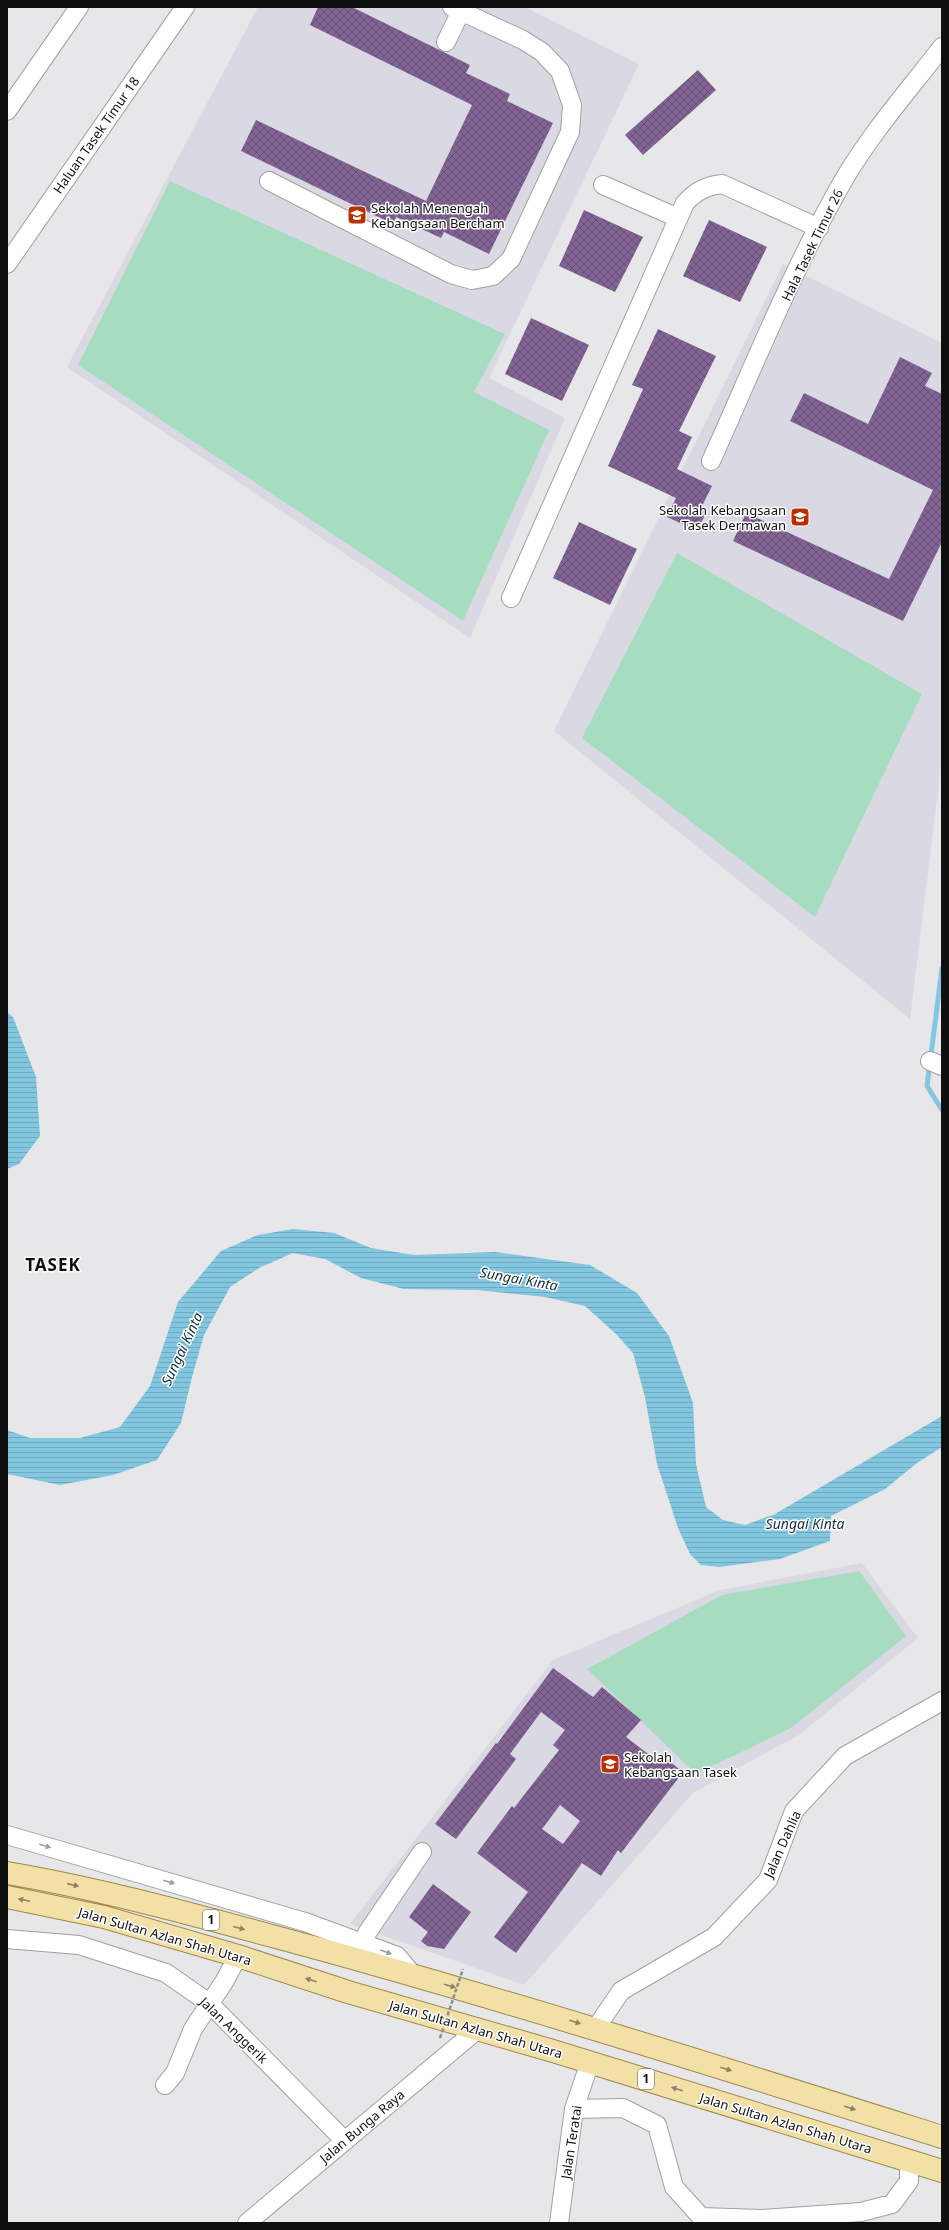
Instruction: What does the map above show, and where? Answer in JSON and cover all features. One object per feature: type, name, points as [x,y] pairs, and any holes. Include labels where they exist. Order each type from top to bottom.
[{"type":"main road","name":"Jalan Sultan Azlan Shah Utara","points":[[7,1873],[59,1882],[154,1904],[413,1975],[596,2028],[942,2137]]},
{"type":"main road","name":"Jalan Sultan Azlan Shah Utara","points":[[7,1897],[104,1917],[238,1956],[348,1992],[590,2062],[942,2172]]},
{"type":"street","points":[[7,111],[79,7]]},
{"type":"street","name":"Haluan Tasek Timur 18","points":[[7,264],[185,7]]},
{"type":"street","points":[[269,181],[451,274],[472,280],[494,276],[511,259],[570,132],[572,105],[560,71],[542,52],[523,40],[459,8],[446,42]]},
{"type":"street","name":"Hala Tasek Timur 26","points":[[711,461],[792,284],[844,181],[869,142],[942,47]]},
{"type":"street","points":[[511,598],[685,203],[696,193],[711,185],[722,184],[819,228]]},
{"type":"street","points":[[603,185],[678,218]]},
{"type":"street","name":"Jalan Dahlia","points":[[596,2028],[621,1991],[714,1937],[768,1880],[794,1811],[845,1756],[942,1701]]},
{"type":"street","points":[[7,1835],[233,1900],[317,1927],[397,1956],[413,1975]]},
{"type":"street","points":[[362,1944],[367,1933],[422,1852]]},
{"type":"street","points":[[279,1938],[317,1927]]},
{"type":"street","name":"Jalan Anggerik","points":[[7,1939],[79,1945],[166,1973],[209,2003],[345,2141]]},
{"type":"street","points":[[165,2085],[175,2073],[193,2029],[224,1982],[238,1956]]},
{"type":"street","name":"Jalan Bunga Raya","points":[[246,2223],[478,2029]]},
{"type":"street","name":"Jalan Teratai","points":[[559,2223],[574,2109],[590,2062]]},
{"type":"street","points":[[574,2109],[623,2108],[657,2125],[674,2187],[701,2217],[761,2219],[861,2212],[892,2204],[909,2181],[909,2161]]},
{"type":"path","points":[[440,2038],[463,1969]]},
{"type":"shaded area","name":"Sekolah Menengah Kebangsaan Bercham","points":[[258,7],[525,7],[639,64],[489,378],[565,418],[470,638],[67,367]]},
{"type":"shaded area","name":"Sekolah Kebangsaan Tasek Dermawan","points":[[783,264],[942,343],[942,760],[910,1019],[554,731]]},
{"type":"shaded area","name":"Sekolah Kebangsaan Tasek","points":[[862,1563],[918,1638],[799,1735],[694,1792],[524,1985],[350,1924],[553,1660],[720,1590]]},
{"type":"green space","points":[[170,181],[505,334],[474,392],[549,430],[463,621],[78,365]]},
{"type":"green space","points":[[677,553],[922,694],[815,917],[582,738]]},
{"type":"green space","points":[[859,1571],[906,1636],[791,1728],[696,1774],[587,1669],[722,1595]]},
{"type":"water","points":[[7,1012],[13,1017],[36,1077],[40,1136],[19,1164],[7,1169]]},
{"type":"water","name":"Sungai Kinta","points":[[293,1229],[334,1233],[371,1248],[414,1255],[495,1252],[590,1265],[637,1293],[669,1336],[693,1403],[696,1464],[706,1507],[723,1520],[745,1525],[775,1514],[942,1416],[942,1447],[917,1463],[885,1489],[831,1516],[830,1541],[780,1559],[719,1567],[701,1565],[690,1554],[678,1528],[657,1464],[645,1397],[633,1353],[616,1334],[585,1306],[545,1297],[477,1290],[404,1289],[361,1278],[325,1259],[293,1253],[259,1268],[230,1287],[204,1335],[181,1423],[157,1460],[113,1475],[60,1485],[7,1474],[7,1430],[30,1438],[80,1438],[120,1427],[150,1386],[178,1302],[221,1251],[258,1235]]},
{"type":"building","points":[[318,7],[352,7],[470,65],[466,73],[510,94],[507,101],[553,123],[489,254],[444,232],[441,238],[396,217],[393,224],[241,151],[256,120],[426,201],[472,105],[310,25]]},
{"type":"building","points":[[698,70],[716,90],[643,155],[625,135]]},
{"type":"building","points":[[584,210],[643,237],[615,292],[559,266]]},
{"type":"building","points":[[709,220],[767,247],[740,302],[683,276]]},
{"type":"building","points":[[531,318],[589,345],[562,401],[505,374]]},
{"type":"building","points":[[658,329],[716,356],[679,431],[692,437],[677,469],[712,486],[701,508],[707,511],[697,531],[667,517],[676,498],[608,466],[643,389],[632,385]]},
{"type":"building","points":[[900,357],[932,373],[925,386],[942,394],[942,542],[903,621],[733,541],[746,513],[889,579],[933,490],[790,421],[804,393],[868,424]]},
{"type":"building","points":[[579,522],[637,549],[610,605],[553,578]]},
{"type":"building","points":[[553,1668],[593,1697],[602,1687],[641,1720],[626,1737],[660,1763],[664,1757],[683,1772],[621,1853],[618,1850],[601,1876],[582,1863],[516,1953],[494,1937],[528,1892],[477,1853],[512,1806],[514,1808],[559,1750],[553,1745],[565,1730],[541,1712],[510,1754],[516,1759],[456,1839],[435,1824],[496,1743],[497,1744]],"holes":[[[560,1805],[580,1821],[563,1844],[542,1829]]]},
{"type":"building","points":[[433,1884],[471,1912],[444,1949],[427,1946],[421,1941],[428,1932],[409,1917]]},
{"type":"waterway","points":[[942,968],[927,1086],[942,1110]]},
{"type":"place","name":"Sekolah Menengah Kebangsaan Bercham","points":[[357,215]]},
{"type":"place","name":"Sekolah Kebangsaan Tasek Dermawan","points":[[800,517]]},
{"type":"place","name":"Sekolah Kebangsaan Tasek","points":[[610,1764]]},
{"type":"district","name":"TASEK","points":[[53,1265]]}]
